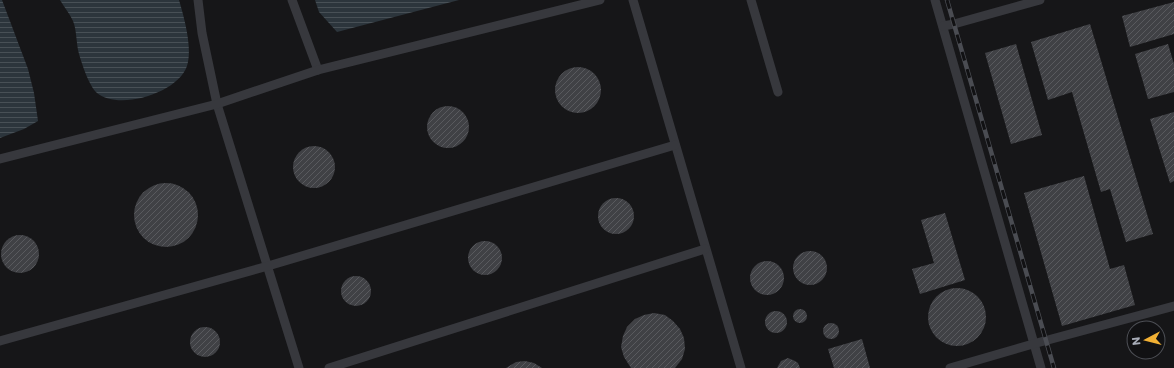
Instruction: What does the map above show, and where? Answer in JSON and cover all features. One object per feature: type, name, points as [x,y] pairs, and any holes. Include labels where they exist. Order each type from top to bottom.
[{"type":"lane","points":[[198,0],[202,33],[217,104],[300,368]]},
{"type":"lane","points":[[292,0],[318,70]]},
{"type":"lane","points":[[0,159],[217,104],[318,70],[600,0]]},
{"type":"lane","points":[[633,0],[741,368]]},
{"type":"lane","points":[[750,0],[778,92]]},
{"type":"lane","points":[[935,0],[1041,368]]},
{"type":"lane","points":[[943,26],[1040,0]]},
{"type":"lane","points":[[0,341],[268,266],[675,145]]},
{"type":"lane","points":[[329,368],[705,249]]},
{"type":"lane","points":[[950,368],[1174,306]]},
{"type":"shaded area","points":[[0,0],[2,0],[28,69],[34,93],[38,121],[24,129],[0,138]]},
{"type":"shaded area","points":[[60,0],[179,0],[188,42],[189,59],[187,66],[181,76],[172,84],[147,96],[119,100],[107,98],[97,93],[89,80],[79,54],[73,21]]},
{"type":"shaded area","points":[[315,0],[459,0],[337,32],[319,12]]},
{"type":"building","points":[[1174,2],[1174,34],[1130,47],[1122,16]]},
{"type":"building","points":[[1090,24],[1153,234],[1126,242],[1110,189],[1101,192],[1072,92],[1048,100],[1031,42]]},
{"type":"building","points":[[1016,44],[1042,135],[1011,144],[985,53]]},
{"type":"building","points":[[1168,44],[1174,64],[1174,92],[1148,99],[1135,54]]},
{"type":"building","points":[[578,67],[591,71],[597,77],[601,90],[597,103],[591,109],[578,113],[565,109],[559,103],[555,90],[559,77],[565,71]]},
{"type":"building","points":[[448,106],[463,112],[469,127],[463,142],[448,148],[433,142],[427,127],[433,112]]},
{"type":"building","points":[[1174,112],[1174,181],[1170,183],[1150,119]]},
{"type":"building","points":[[310,146],[318,146],[326,149],[332,155],[335,167],[332,179],[326,185],[318,188],[310,188],[302,185],[296,179],[293,171],[293,163],[296,155],[302,149]]},
{"type":"building","points":[[1084,176],[1110,269],[1124,265],[1135,305],[1062,326],[1024,193]]},
{"type":"building","points":[[166,183],[184,189],[192,197],[198,215],[192,233],[184,241],[166,247],[148,241],[140,233],[134,215],[140,197],[148,189]]},
{"type":"building","points":[[616,198],[626,201],[631,206],[634,216],[631,226],[626,231],[616,234],[606,231],[601,226],[598,216],[601,206],[606,201]]},
{"type":"building","points":[[945,213],[965,280],[920,294],[912,269],[934,263],[921,220]]},
{"type":"building","points":[[20,235],[30,238],[36,244],[39,254],[36,264],[30,270],[20,273],[10,270],[4,264],[1,254],[4,244],[10,238]]},
{"type":"building","points":[[488,241],[497,246],[501,251],[501,265],[497,270],[492,274],[482,275],[478,274],[469,265],[468,255],[469,251],[478,242]]},
{"type":"building","points":[[807,251],[813,251],[817,252],[824,258],[827,268],[826,275],[820,282],[813,285],[807,285],[803,284],[796,278],[793,271],[793,265],[794,261],[800,254]]},
{"type":"building","points":[[764,261],[770,261],[774,262],[781,268],[784,278],[783,285],[777,292],[770,295],[764,295],[760,294],[753,288],[750,281],[750,275],[751,271],[757,264]]},
{"type":"building","points":[[356,276],[366,281],[371,291],[366,301],[356,306],[346,301],[341,291],[346,281]]},
{"type":"building","points":[[957,288],[968,290],[978,296],[984,306],[986,317],[984,328],[978,338],[968,344],[957,346],[946,344],[936,338],[930,328],[928,317],[930,306],[936,296],[946,290]]},
{"type":"building","points":[[797,309],[803,309],[807,313],[807,319],[803,323],[797,323],[793,319],[793,313]]},
{"type":"building","points":[[772,311],[780,311],[787,318],[787,326],[780,333],[772,333],[765,326],[765,318]]},
{"type":"building","points":[[654,313],[665,315],[680,329],[684,338],[685,349],[682,359],[675,368],[631,368],[624,357],[621,347],[623,336],[627,327],[635,319]]},
{"type":"building","points":[[828,323],[834,323],[839,328],[837,337],[834,339],[828,339],[823,334],[823,328]]},
{"type":"building","points":[[205,327],[216,331],[220,342],[216,353],[205,357],[194,353],[190,342],[194,331]]},
{"type":"building","points":[[862,339],[870,368],[834,368],[828,349]]},
{"type":"building","points":[[788,358],[798,363],[800,368],[777,368],[781,361]]},
{"type":"building","points":[[525,361],[534,363],[542,368],[506,368],[516,362]]},
{"type":"railway","points":[[947,0],[1054,368]]}]
